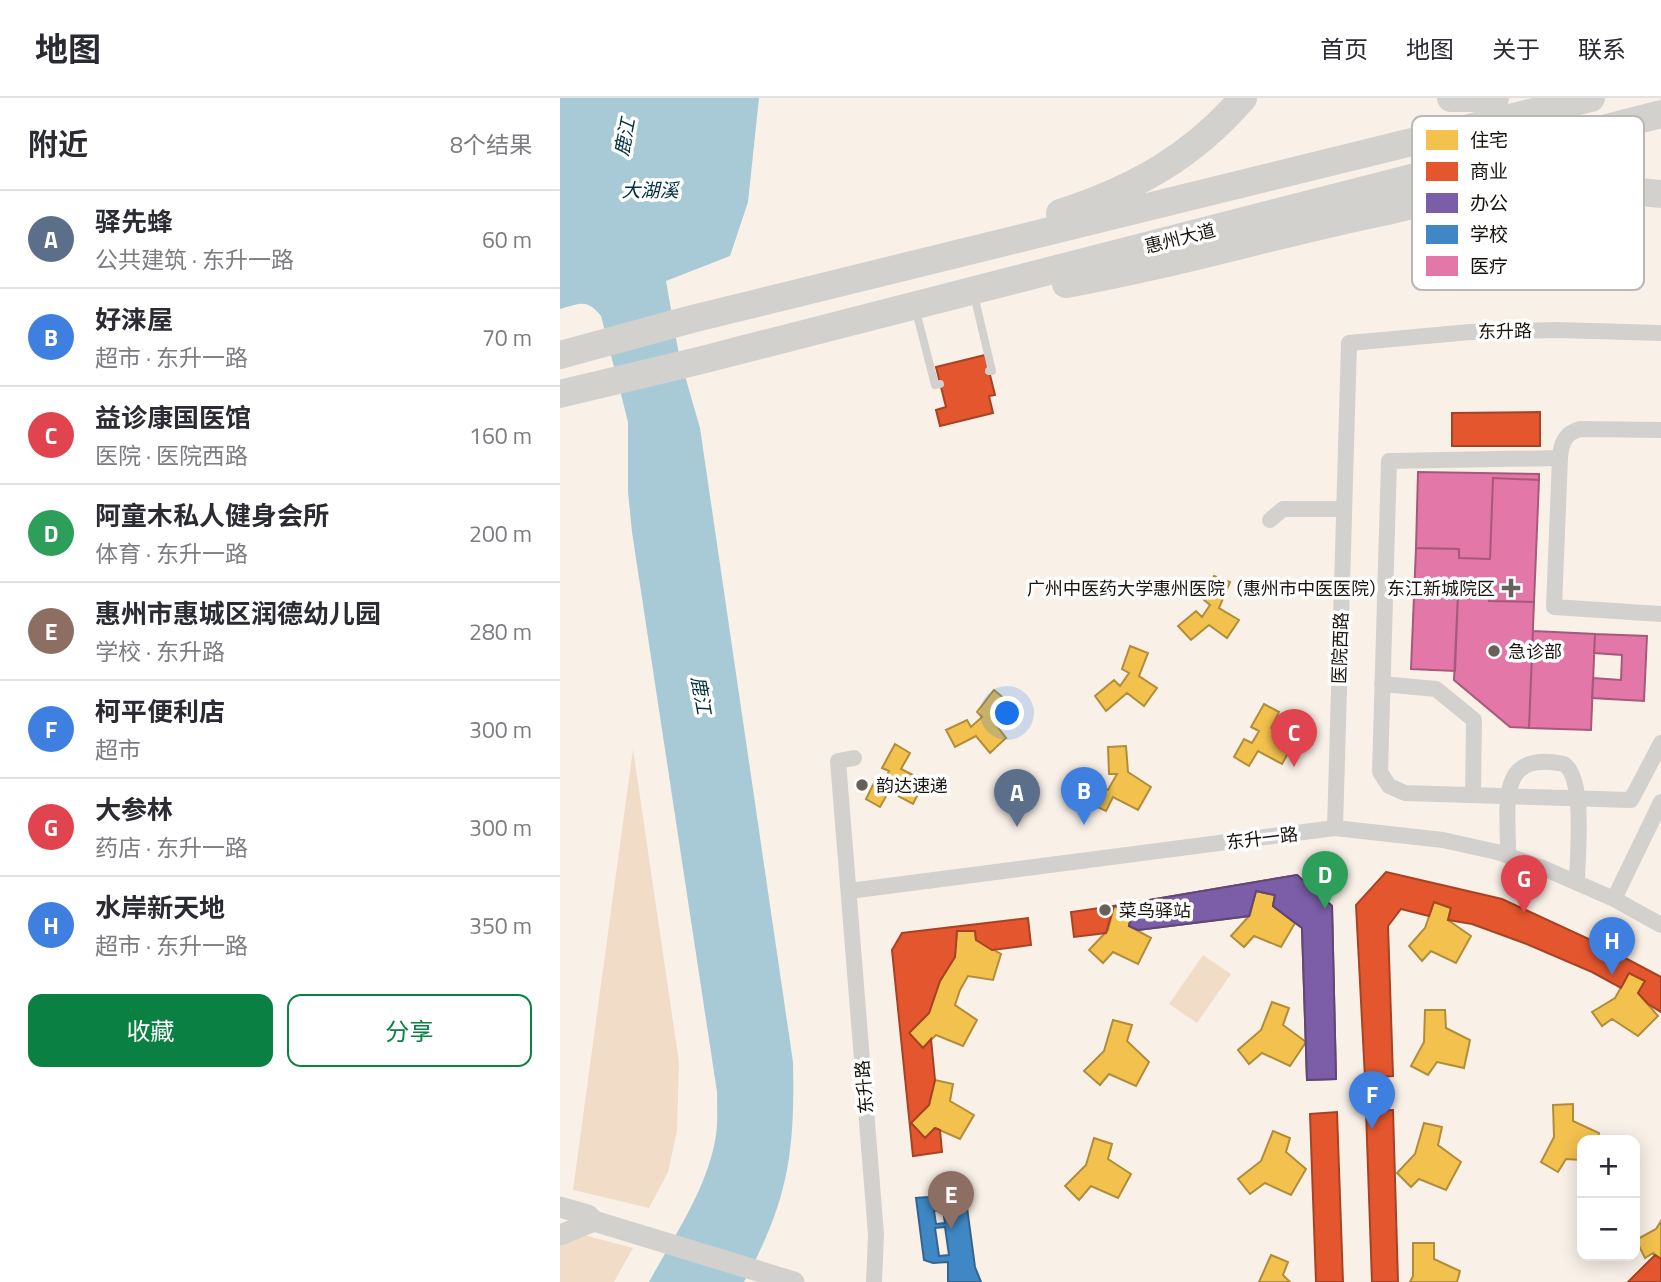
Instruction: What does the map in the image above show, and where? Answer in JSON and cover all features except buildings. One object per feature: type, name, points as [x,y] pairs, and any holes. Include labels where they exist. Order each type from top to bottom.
[{"type":"highway","points":[[953,254],[1006,231],[1070,210],[1152,174],[1195,147],[1243,98]]},
{"type":"highway","points":[[1451,98],[1495,98]]},
{"type":"highway","points":[[1517,116],[1591,98]]},
{"type":"highway","name":"惠州大道","points":[[1644,118],[1661,114]]},
{"type":"highway","points":[[560,355],[692,319],[1412,142]]},
{"type":"highway","name":"惠州大道","points":[[560,394],[1412,178]]},
{"type":"highway","points":[[973,291],[1006,295],[1130,273],[1412,206]]},
{"type":"street","name":"东升路","points":[[1349,343],[1470,332],[1557,330],[1661,333]]},
{"type":"street","name":"医院西路","points":[[1335,828],[1349,343]]},
{"type":"street","points":[[1661,430],[1577,430],[1564,438],[1560,458],[1554,607],[1661,614]]},
{"type":"street","points":[[1560,458],[1389,460],[1380,766],[1385,781],[1395,790],[1405,793],[1631,800],[1661,743]]},
{"type":"street","points":[[1270,520],[1283,509],[1344,509]]},
{"type":"street","points":[[1382,684],[1437,689],[1474,720],[1473,795]]},
{"type":"street","name":"东升路","points":[[854,758],[838,761],[876,1234],[874,1282]]},
{"type":"street","points":[[1508,855],[1511,779],[1520,767],[1530,764],[1564,764],[1571,770],[1578,798],[1577,883]]},
{"type":"street","points":[[1614,899],[1661,802]]},
{"type":"street","name":"东升一路","points":[[849,891],[1335,828],[1443,840],[1508,855],[1614,899],[1661,925]]},
{"type":"street","points":[[560,1207],[588,1215],[594,1221],[794,1282]]},
{"type":"street","points":[[560,1235],[594,1221]]},
{"type":"lane","points":[[973,291],[992,371],[989,372]]},
{"type":"lane","points":[[914,305],[935,385],[940,384]]},
{"type":"shaded area","points":[[633,749],[679,1062],[677,1131],[668,1172],[649,1208],[573,1190]]},
{"type":"shaded area","points":[[1203,955],[1231,974],[1197,1023],[1169,1004]]},
{"type":"shaded area","points":[[584,1235],[633,1248],[614,1282],[560,1282],[560,1243]]},
{"type":"water","name":"大湖溪","points":[[560,98],[759,98],[748,202],[730,256],[666,281],[679,355],[700,428],[793,1062],[792,1124],[786,1176],[770,1226],[744,1282],[649,1282],[689,1211],[706,1174],[716,1135],[717,1092],[632,532],[628,492],[628,422],[601,316],[596,310],[582,304],[560,309]]},
{"type":"place","name":"广州中医药大学惠州医院（惠州市中医医院）东江新城院区","points":[[1511,588]]},
{"type":"place","name":"急诊部","points":[[1494,651]]},
{"type":"place","name":"益诊康国医馆","points":[[1294,767]]},
{"type":"place","name":"韵达速递","points":[[862,785]]},
{"type":"place","name":"好涞屋","points":[[1084,825]]},
{"type":"place","name":"驿先蜂","points":[[1017,827]]},
{"type":"place","name":"阿童木私人健身会所","points":[[1325,909]]},
{"type":"place","name":"菜鸟驿站","points":[[1105,910]]},
{"type":"place","name":"大参林","points":[[1524,913]]},
{"type":"place","name":"水岸新天地","points":[[1612,975]]},
{"type":"place","name":"柯平便利店","points":[[1372,1129]]},
{"type":"place","name":"惠州市惠城区润德幼儿园","points":[[951,1229]]},
{"type":"water label","name":"鹿江","points":[[624,137]]},
{"type":"water label","name":"鹿江","points":[[702,695]]}]
